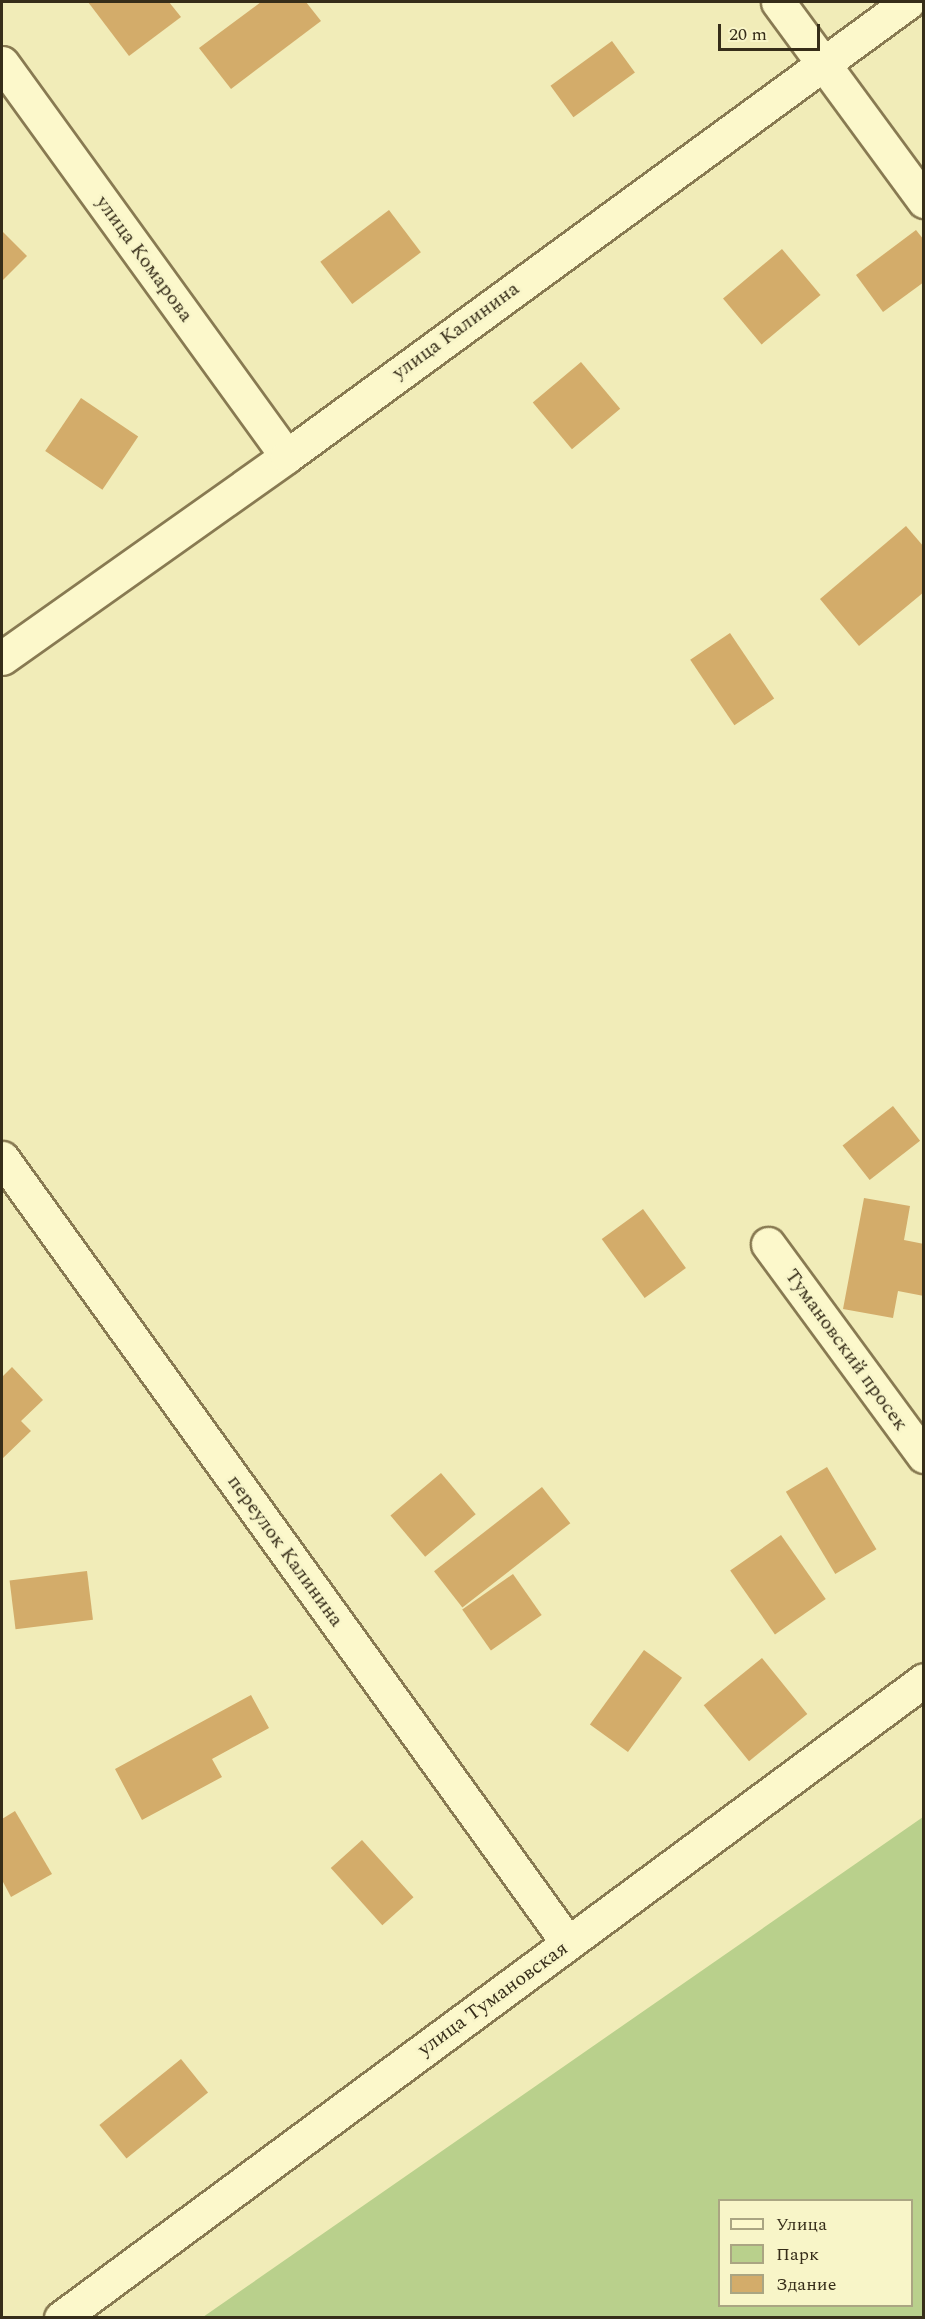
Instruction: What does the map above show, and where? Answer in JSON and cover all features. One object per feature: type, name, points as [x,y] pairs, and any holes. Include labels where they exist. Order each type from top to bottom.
[{"type":"street","points":[[778,2],[924,201]]},
{"type":"street","name":"улица Калинина","points":[[2,658],[287,456],[908,2]]},
{"type":"street","name":"улица Комарова","points":[[2,63],[287,456]]},
{"type":"street","name":"переулок Калинина","points":[[2,1158],[568,1943]]},
{"type":"street","name":"Тумановский просек","points":[[768,1244],[924,1456]]},
{"type":"street","name":"улица Тумановская","points":[[61,2318],[924,1680]]},
{"type":"green space","points":[[923,1817],[923,2317],[203,2317]]},
{"type":"building","points":[[88,2],[169,2],[181,17],[129,56]]},
{"type":"building","points":[[261,2],[306,2],[321,21],[231,89],[199,48]]},
{"type":"building","points":[[612,41],[635,73],[573,117],[551,86]]},
{"type":"building","points":[[389,210],[421,252],[352,304],[320,262]]},
{"type":"building","points":[[916,230],[924,240],[924,282],[883,312],[856,275]]},
{"type":"building","points":[[2,231],[27,256],[2,281]]},
{"type":"building","points":[[782,249],[821,295],[762,344],[723,298]]},
{"type":"building","points":[[581,362],[620,409],[572,449],[533,402]]},
{"type":"building","points":[[81,398],[138,437],[102,490],[45,451]]},
{"type":"building","points":[[906,526],[924,547],[924,592],[859,646],[820,599]]},
{"type":"building","points":[[730,633],[774,698],[734,725],[690,660]]},
{"type":"building","points":[[893,1106],[920,1141],[870,1180],[843,1145]]},
{"type":"building","points":[[864,1198],[910,1206],[904,1240],[924,1244],[924,1296],[898,1291],[893,1318],[843,1309]]},
{"type":"building","points":[[643,1209],[686,1268],[645,1298],[602,1239]]},
{"type":"building","points":[[12,1367],[43,1400],[21,1421],[31,1431],[2,1459],[2,1377]]},
{"type":"building","points":[[827,1467],[876,1549],[835,1574],[786,1492]]},
{"type":"building","points":[[441,1473],[476,1514],[425,1557],[390,1515]]},
{"type":"building","points":[[542,1487],[570,1523],[462,1608],[434,1571]]},
{"type":"building","points":[[781,1535],[826,1599],[775,1634],[730,1571]]},
{"type":"building","points":[[87,1571],[93,1620],[16,1629],[10,1581]]},
{"type":"building","points":[[513,1574],[542,1615],[491,1651],[462,1610]]},
{"type":"building","points":[[644,1650],[682,1678],[628,1752],[590,1724]]},
{"type":"building","points":[[762,1658],[807,1714],[749,1761],[704,1705]]},
{"type":"building","points":[[251,1695],[269,1728],[212,1759],[222,1777],[142,1820],[115,1769]]},
{"type":"building","points":[[15,1811],[52,1874],[11,1897],[2,1880],[2,1819]]},
{"type":"building","points":[[362,1840],[414,1897],[382,1925],[331,1868]]},
{"type":"building","points":[[181,2059],[208,2092],[126,2158],[99,2125]]}]
